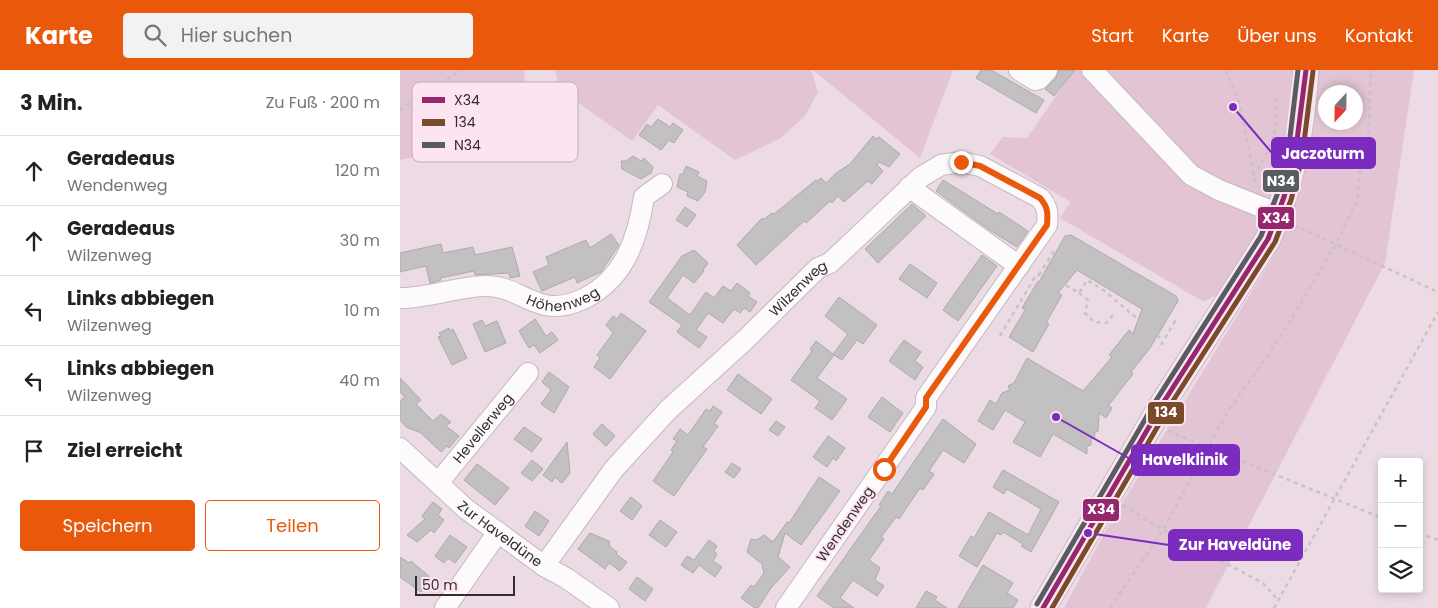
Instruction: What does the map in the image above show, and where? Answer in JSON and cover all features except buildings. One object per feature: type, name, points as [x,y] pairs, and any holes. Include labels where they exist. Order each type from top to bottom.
[{"type":"main road","points":[[1044,608],[1150,424],[1256,258],[1273,211],[1294,168],[1302,122],[1306,70]]},
{"type":"street","points":[[1019,70],[1035,80],[1039,79],[1047,70]]},
{"type":"street","points":[[1092,70],[1191,175],[1219,190],[1273,211]]},
{"type":"street","name":"Wilzenweg","points":[[544,566],[614,469],[668,410],[745,340],[818,268],[830,263],[921,177],[941,165],[961,162],[980,166],[1040,198],[1046,204],[1048,214],[1047,225],[1019,266]]},
{"type":"street","name":"Höhenweg","points":[[400,298],[426,297],[487,286],[503,288],[545,305],[557,306],[577,302],[605,285],[623,263],[637,233],[644,197],[662,184]]},
{"type":"street","points":[[909,187],[1019,266]]},
{"type":"street","name":"Wendenweg","points":[[786,608],[884,469],[926,407],[926,398],[1019,266]]},
{"type":"street","name":"Hevellerweg","points":[[438,483],[528,373]]},
{"type":"street","name":"Zur Haveldüne","points":[[400,448],[438,483],[498,532],[544,566],[566,578],[609,608]]},
{"type":"street","points":[[445,608],[498,532]]},
{"type":"path","points":[[443,82],[461,70]]},
{"type":"path","points":[[1226,70],[1240,104],[1253,177],[1273,211],[1292,224],[1438,292]]},
{"type":"path","points":[[1110,608],[1163,530],[1197,468],[1207,445],[1228,411],[1283,333],[1335,245],[1357,201],[1360,172],[1368,143],[1371,70]]},
{"type":"path","points":[[1253,177],[1272,146],[1277,121],[1276,96]]},
{"type":"path","points":[[400,110],[412,102]]},
{"type":"path","points":[[1039,275],[1055,248]]},
{"type":"path","points":[[1000,336],[1036,275],[1048,274],[1088,300],[1085,313],[1094,322],[1106,323],[1115,313]]},
{"type":"path","points":[[1079,293],[1087,280],[1102,289],[1164,340]]},
{"type":"path","points":[[1274,608],[1438,312]]},
{"type":"path","points":[[1161,345],[1175,321],[1172,319]]},
{"type":"path","points":[[1150,424],[1207,445],[1378,516]]},
{"type":"path","points":[[1110,496],[1163,530],[1263,583],[1278,600]]},
{"type":"path","points":[[1423,534],[1438,540]]},
{"type":"shaded area","points":[[400,70],[524,70],[525,82],[412,82],[412,157],[400,160]]},
{"type":"shaded area","points":[[555,70],[811,70],[818,92],[805,116],[781,138],[735,160],[658,105],[632,141],[578,103],[578,82],[558,82]]},
{"type":"shaded area","points":[[813,70],[953,70],[920,158]]},
{"type":"shaded area","points":[[1074,70],[1299,70],[1298,93],[1269,214],[1222,291],[1204,302],[1060,218],[1071,202],[990,154],[1003,137],[1027,138]]},
{"type":"shaded area","points":[[1313,70],[1414,70],[1385,263],[1206,608],[1064,608],[1110,523],[1273,257],[1269,254]]},
{"type":"transit line","name":"N34","points":[[1037,604],[1157,399],[1261,236],[1277,195],[1288,154],[1298,70]]},
{"type":"transit line","name":"X34","points":[[1043,608],[1163,403],[1268,239],[1284,197],[1295,156],[1306,70]]},
{"type":"transit line","name":"134","points":[[1052,608],[1169,407],[1275,242],[1291,200],[1302,158],[1313,71]]},
{"type":"place","name":"Jaczoturm","points":[[1233,107]]},
{"type":"place","name":"Havelklinik","points":[[1056,417]]},
{"type":"place","name":"Zur Haveldüne","points":[[1088,533]]},
{"type":"route","points":[[884,469],[926,407],[926,398],[960,353],[1047,225],[1048,214],[1046,204],[1040,198],[980,166],[961,162]]}]
